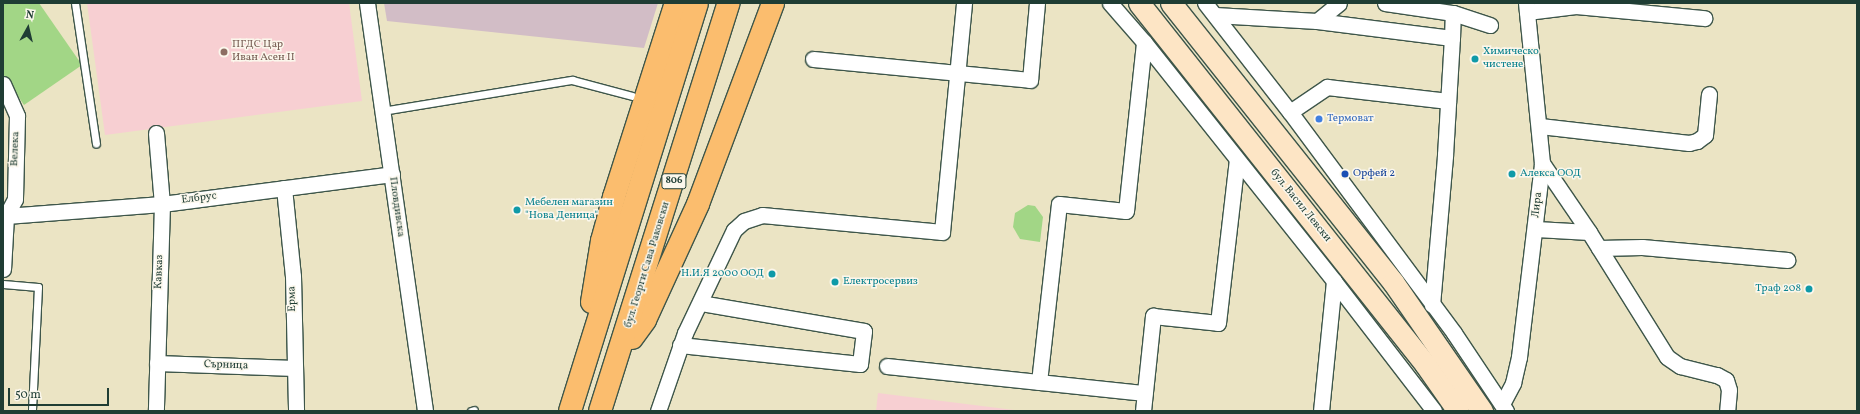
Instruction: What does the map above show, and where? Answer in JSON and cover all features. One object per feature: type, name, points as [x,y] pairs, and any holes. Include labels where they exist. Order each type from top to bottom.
[{"type":"main road","points":[[591,341],[592,306],[602,241],[614,197],[676,3]]},
{"type":"main road","name":"806","points":[[570,411],[697,3]]},
{"type":"main road","name":"бул. Георги Сава Раковски","points":[[600,411],[618,359],[729,3]]},
{"type":"main road","points":[[618,359],[645,320],[698,204],[774,3]]},
{"type":"main road","name":"бул. Васил Левски","points":[[1139,3],[1425,364],[1458,411]]},
{"type":"main road","points":[[1171,3],[1393,282],[1482,411]]},
{"type":"street","name":"Пловдивска","points":[[367,3],[425,411]]},
{"type":"street","points":[[658,411],[680,346],[734,230],[744,221],[755,216],[942,232],[964,3]]},
{"type":"street","points":[[813,59],[1030,80],[1037,3]]},
{"type":"street","points":[[1110,3],[1144,42],[1334,281],[1431,409]]},
{"type":"street","points":[[1205,3],[1290,112],[1471,357],[1504,407]]},
{"type":"street","points":[[1317,21],[1339,3]]},
{"type":"street","points":[[1386,3],[1454,13],[1490,24]]},
{"type":"street","points":[[1527,8],[1576,6],[1704,18]]},
{"type":"street","name":"Лира","points":[[1504,407],[1513,383],[1519,357],[1536,229],[1542,163],[1540,126],[1527,8]]},
{"type":"street","points":[[1432,305],[1454,13]]},
{"type":"street","points":[[1215,15],[1317,21],[1452,38]]},
{"type":"street","points":[[1040,382],[1059,204],[1126,211],[1144,42]]},
{"type":"street","name":"Велека","points":[[3,84],[17,116],[15,200],[6,216]]},
{"type":"street","points":[[1290,112],[1328,87],[1448,101]]},
{"type":"street","points":[[1540,126],[1689,143],[1697,141],[1705,135],[1710,94]]},
{"type":"street","name":"Кавказ","points":[[156,133],[162,204],[156,411]]},
{"type":"street","points":[[1143,411],[1153,316],[1218,323],[1237,160]]},
{"type":"street","points":[[1542,163],[1589,232],[1671,361],[1686,369],[1722,376],[1726,380],[1729,390],[1727,411]]},
{"type":"street","name":"Елбрус","points":[[6,216],[162,204],[392,174]]},
{"type":"street","name":"Ерма","points":[[284,188],[293,276],[296,411]]},
{"type":"street","points":[[3,269],[6,216]]},
{"type":"street","points":[[1536,229],[1589,232]]},
{"type":"street","points":[[1599,248],[1638,247],[1787,260]]},
{"type":"street","points":[[1321,411],[1334,281]]},
{"type":"street","points":[[680,346],[860,364],[864,331],[701,303]]},
{"type":"street","name":"Сърница","points":[[157,363],[294,368]]},
{"type":"street","points":[[887,366],[1145,393]]},
{"type":"lane","points":[[75,3],[96,142]]},
{"type":"lane","points":[[382,111],[572,80],[632,96]]},
{"type":"lane","points":[[3,284],[38,286],[32,411]]},
{"type":"shaded area","name":"ПГДС Цар Иван Асен II","points":[[87,3],[349,3],[362,101],[105,135]]},
{"type":"shaded area","points":[[384,3],[658,3],[644,48],[387,21]]},
{"type":"shaded area","points":[[878,393],[1022,411],[876,411]]},
{"type":"green space","points":[[3,3],[39,3],[82,65],[24,105],[3,74]]},
{"type":"green space","points":[[1028,205],[1035,206],[1043,217],[1040,242],[1020,239],[1013,227],[1015,213]]},
{"type":"place","name":"ПГДС Цар Иван Асен II","points":[[224,52]]},
{"type":"place","name":"Химическо чистене","points":[[1475,59]]},
{"type":"place","name":"Термоват","points":[[1319,119]]},
{"type":"place","name":"Орфей 2","points":[[1345,174]]},
{"type":"place","name":"Алекса ООД","points":[[1512,174]]},
{"type":"place","name":"Мебелен магазин \"Нова Деница\"","points":[[517,210]]},
{"type":"place","name":"Н.И.Я 2000 ООД","points":[[772,274]]},
{"type":"place","name":"Електросервиз","points":[[835,282]]},
{"type":"place","name":"Траф 208","points":[[1809,289]]}]
